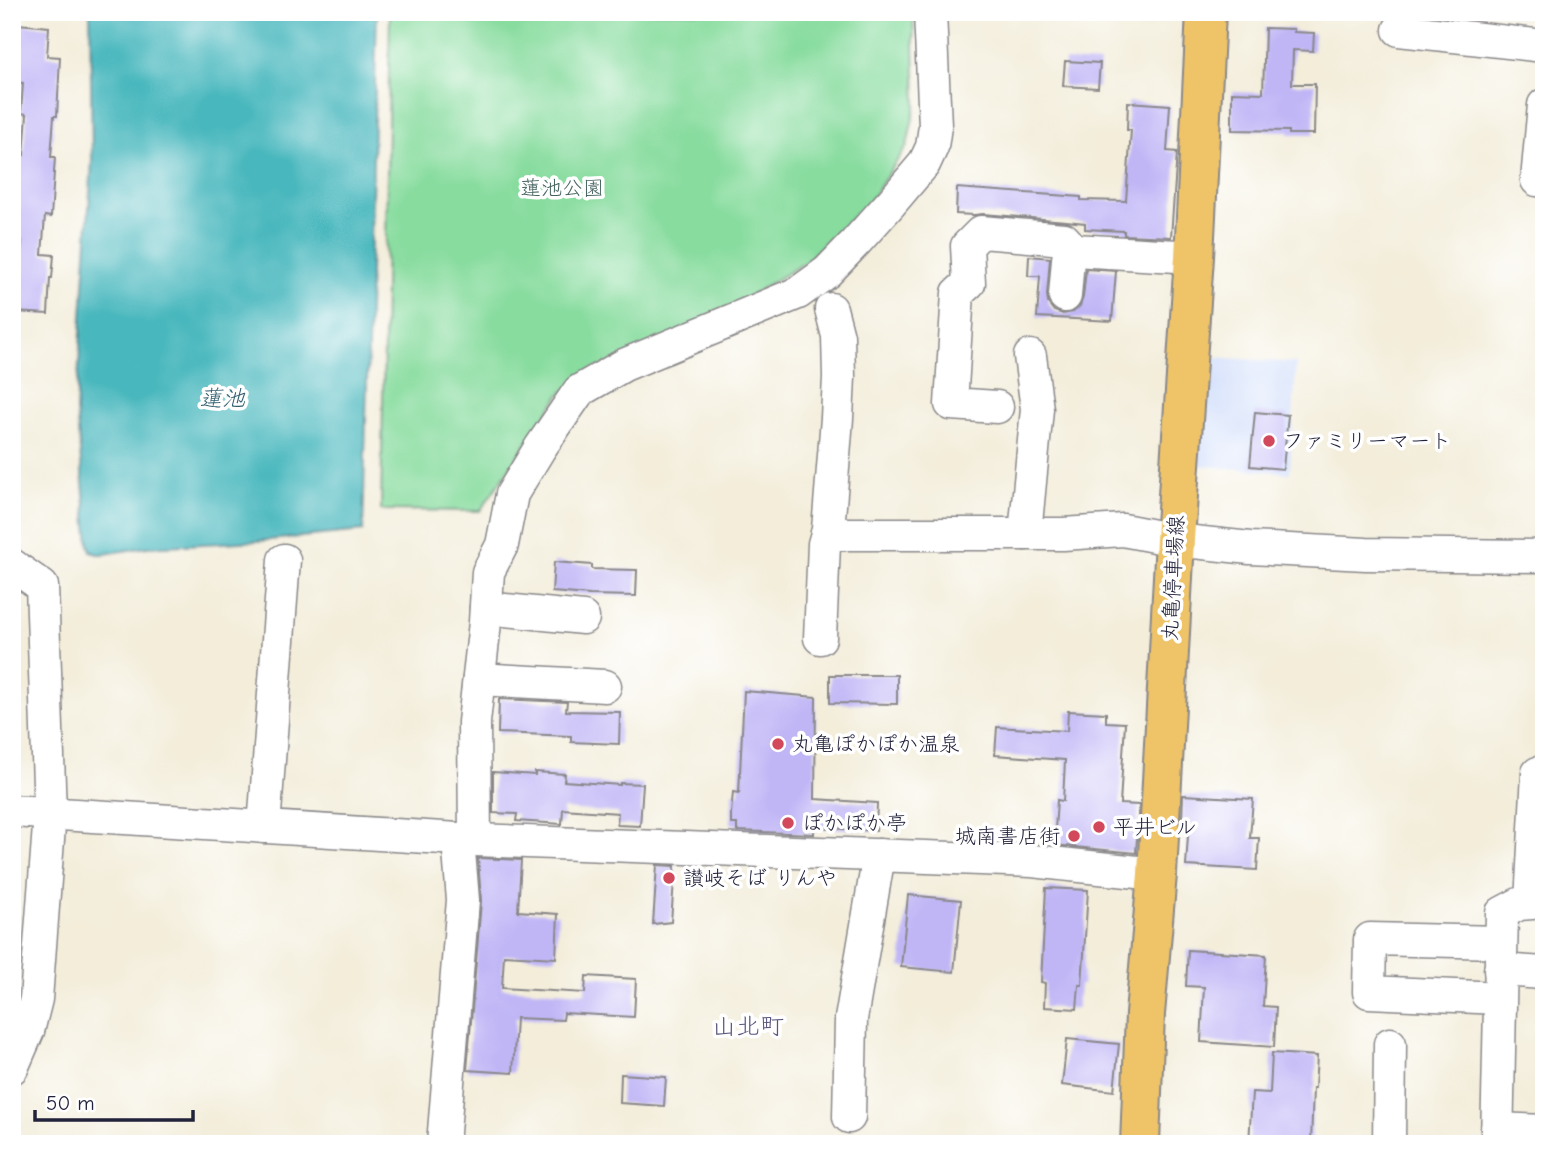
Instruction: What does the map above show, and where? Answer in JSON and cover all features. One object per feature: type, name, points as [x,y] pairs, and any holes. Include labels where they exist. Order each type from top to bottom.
[{"type":"main road","name":"丸亀停車場線","points":[[1140,1144],[1145,1014],[1157,874],[1206,12]]},
{"type":"street","points":[[443,1144],[463,901],[474,722],[488,572],[502,545],[512,494],[579,391],[624,365],[798,293],[827,272],[925,164],[932,147],[935,126],[930,12]]},
{"type":"street","points":[[1399,30],[1457,26],[1544,46]]},
{"type":"street","points":[[1536,180],[1543,120]]},
{"type":"street","points":[[997,407],[951,404],[957,293],[969,283],[967,246],[981,232],[1064,239],[1074,250],[1194,257]]},
{"type":"street","points":[[1065,296],[1068,259],[1074,250]]},
{"type":"street","points":[[820,638],[824,544],[839,377],[838,336],[831,309]]},
{"type":"street","points":[[1026,534],[1037,409],[1030,356]]},
{"type":"street","points":[[827,534],[1063,534],[1122,530],[1175,540],[1250,548],[1353,554],[1544,556]]},
{"type":"street","points":[[264,827],[284,560]]},
{"type":"street","points":[[12,565],[42,586],[50,813],[36,999],[28,1031],[12,1068]]},
{"type":"street","points":[[486,608],[583,618]]},
{"type":"street","points":[[479,679],[573,674],[605,686]]},
{"type":"street","points":[[1538,773],[1538,902],[1520,904],[1502,913],[1497,1136],[1544,1131]]},
{"type":"street","points":[[12,811],[467,840],[1032,861],[1157,874]]},
{"type":"street","points":[[849,1117],[851,1019],[879,855]]},
{"type":"street","points":[[1500,970],[1544,973]]},
{"type":"street","points":[[1389,1144],[1390,1044]]},
{"type":"shaded area","points":[[1201,356],[1296,363],[1290,473],[1193,465]]},
{"type":"green space","name":"蓮池公園","points":[[390,12],[913,12],[916,104],[907,146],[870,204],[807,261],[738,303],[561,393],[480,511],[381,510]]},
{"type":"water","name":"蓮池","points":[[90,12],[377,12],[363,531],[258,541],[147,547],[104,554],[91,551],[76,410],[92,161]]},
{"type":"building","points":[[18,24],[49,27],[47,56],[60,57],[57,116],[54,116],[51,157],[55,157],[51,217],[45,216],[42,254],[54,255],[48,314],[15,312],[22,241],[18,241],[20,215],[12,214],[18,154],[24,155],[27,114],[21,113],[23,83],[13,82]]},
{"type":"building","points":[[1265,28],[1314,33],[1313,51],[1293,50],[1292,84],[1315,84],[1314,134],[1232,130],[1232,92],[1263,93]]},
{"type":"building","points":[[1065,61],[1100,63],[1098,88],[1063,86]]},
{"type":"building","points":[[1128,102],[1170,105],[1167,151],[1177,152],[1171,237],[1124,235],[1124,231],[1085,229],[1085,223],[956,214],[957,188],[1081,197],[1081,200],[1126,201],[1131,130],[1127,130]]},
{"type":"building","points":[[1029,256],[1050,258],[1048,303],[1054,311],[1063,314],[1073,312],[1080,306],[1086,269],[1116,271],[1112,321],[1037,317],[1040,276],[1028,276]]},
{"type":"building","name":"ファミリーマート","points":[[1255,412],[1288,415],[1283,469],[1250,466]]},
{"type":"building","points":[[554,562],[592,565],[592,569],[637,570],[636,596],[552,592]]},
{"type":"building","points":[[830,675],[897,675],[897,704],[830,703]]},
{"type":"building","name":"丸亀ぽかぽか温泉","points":[[744,691],[816,697],[815,799],[877,803],[876,831],[814,827],[814,834],[737,831],[737,824],[731,824],[731,814],[733,792],[739,793]]},
{"type":"building","points":[[499,699],[567,702],[566,711],[620,712],[619,744],[571,742],[571,736],[498,733]]},
{"type":"building","points":[[1068,711],[1106,713],[1106,722],[1125,723],[1120,804],[1139,805],[1136,853],[1054,845],[1057,800],[1063,801],[1065,760],[995,755],[997,727],[1067,731]]},
{"type":"building","points":[[493,772],[565,774],[564,781],[643,784],[640,826],[617,825],[618,813],[563,809],[562,824],[516,821],[517,814],[493,813]]},
{"type":"building","points":[[1183,795],[1253,799],[1250,838],[1259,838],[1257,870],[1186,866],[1189,820],[1182,820]]},
{"type":"building","points":[[478,858],[521,860],[518,911],[558,914],[556,958],[504,955],[502,988],[585,993],[586,976],[636,979],[634,1017],[564,1013],[563,1020],[516,1018],[513,1073],[467,1070],[481,901]]},
{"type":"building","points":[[657,865],[675,866],[671,922],[653,924]]},
{"type":"building","points":[[1046,888],[1088,890],[1082,985],[1079,985],[1077,1009],[1044,1007],[1045,983],[1041,982]]},
{"type":"building","points":[[908,895],[961,900],[954,972],[901,967]]},
{"type":"building","points":[[1188,950],[1266,955],[1263,1006],[1276,1007],[1274,1047],[1201,1042],[1204,987],[1186,986]]},
{"type":"building","points":[[1067,1039],[1119,1044],[1114,1091],[1062,1085]]},
{"type":"building","points":[[1272,1053],[1317,1056],[1311,1144],[1249,1144],[1252,1092],[1270,1093]]},
{"type":"building","points":[[621,1074],[666,1077],[664,1106],[620,1103]]},
{"type":"place","name":"ファミリーマート","points":[[1269,441]]},
{"type":"place","name":"丸亀ぽかぽか温泉","points":[[778,744]]},
{"type":"place","name":"ぽかぽか亭","points":[[788,823]]},
{"type":"place","name":"平井ビル","points":[[1099,827]]},
{"type":"place","name":"城南書店街","points":[[1074,836]]},
{"type":"place","name":"讃岐そば りんや","points":[[669,878]]},
{"type":"district","name":"山北町","points":[[748,1026]]}]
